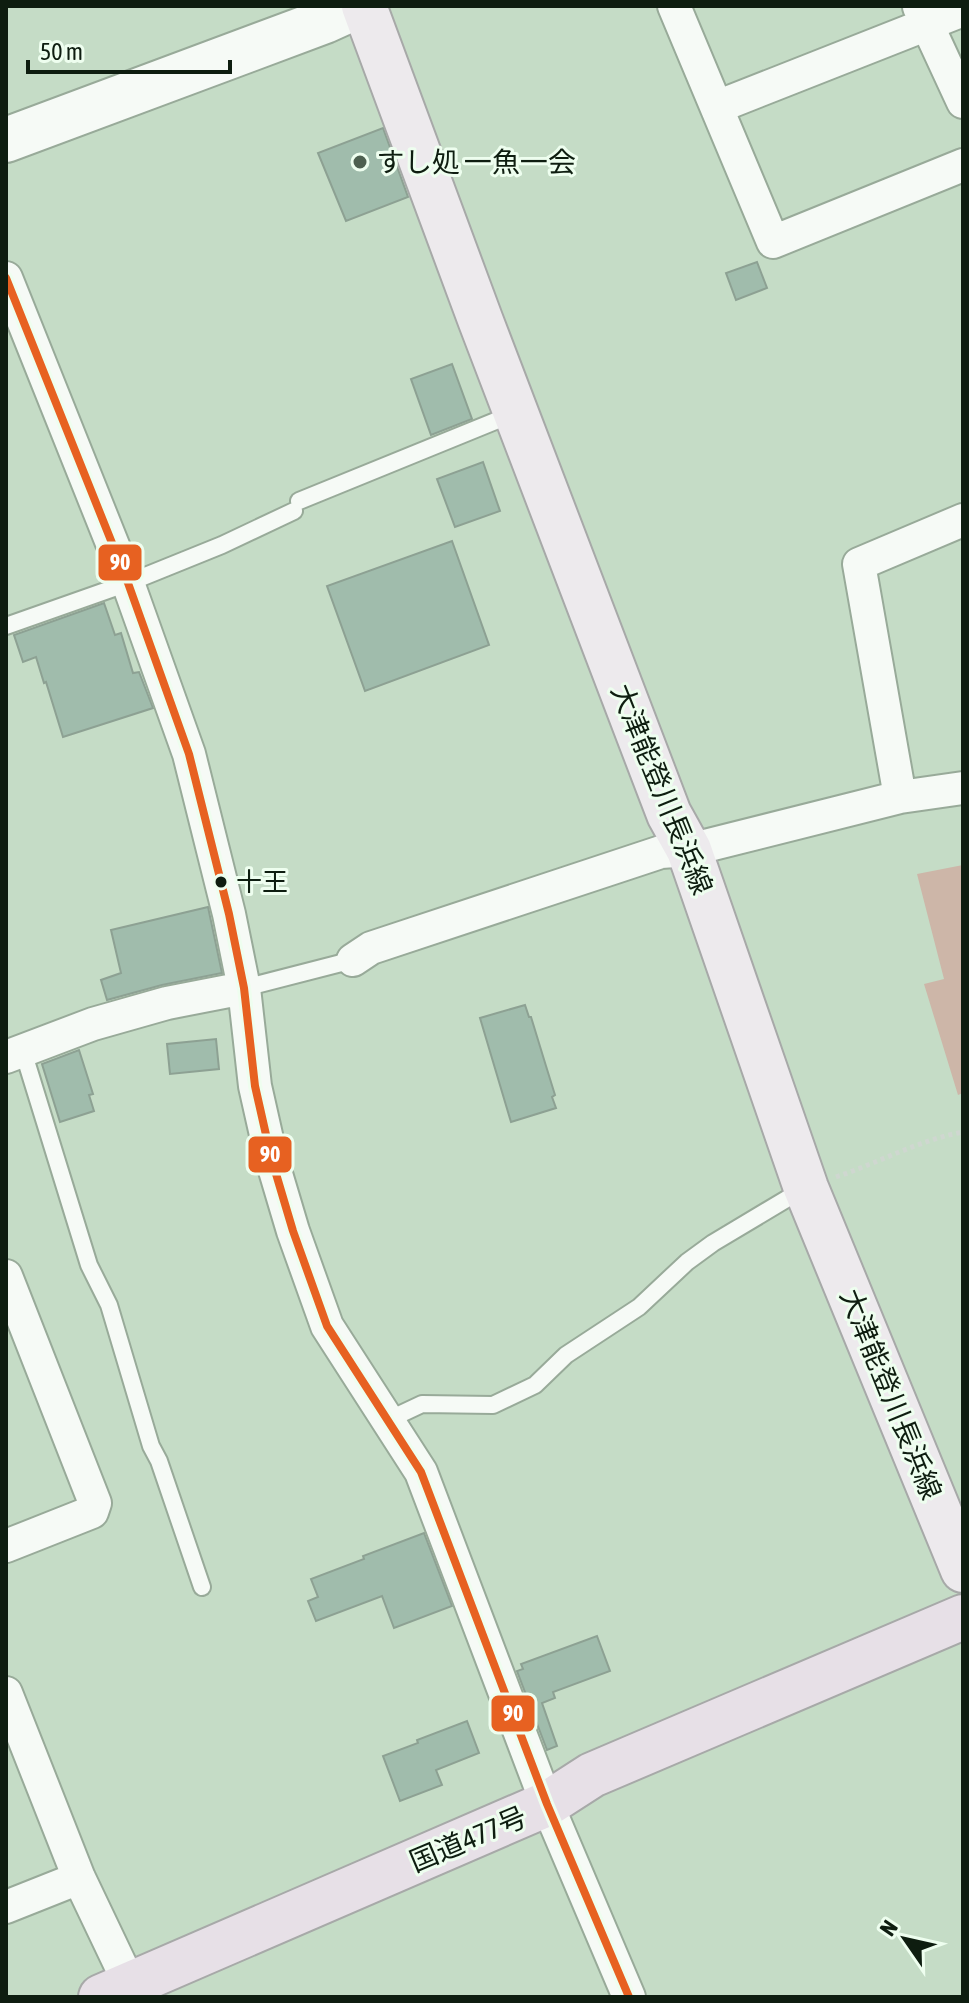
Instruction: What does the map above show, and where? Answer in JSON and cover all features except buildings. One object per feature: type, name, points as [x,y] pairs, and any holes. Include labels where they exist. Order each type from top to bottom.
[{"type":"highway","name":"国道477号","points":[[116,1991],[547,1804],[592,1775],[963,1617]]},
{"type":"main road","name":"大津能登川長浜線","points":[[361,6],[669,814],[689,850],[806,1188],[963,1570]]},
{"type":"street","points":[[6,140],[361,6]]},
{"type":"street","points":[[674,6],[773,242],[963,165]]},
{"type":"street","points":[[717,107],[923,15],[963,10]]},
{"type":"street","points":[[923,15],[963,102]]},
{"type":"street","points":[[6,278],[128,583],[189,754],[229,914],[244,988],[255,1086],[271,1157],[327,1326],[421,1472],[547,1804],[629,1997]]},
{"type":"street","points":[[900,797],[859,564],[963,520]]},
{"type":"street","points":[[353,960],[371,948],[661,852],[689,850],[900,797],[963,788]]},
{"type":"street","points":[[14,1054],[93,1024],[167,1003],[244,988]]},
{"type":"street","points":[[6,1276],[95,1503],[92,1512],[6,1546]]},
{"type":"street","points":[[6,1693],[79,1878],[116,1991]]},
{"type":"street","points":[[6,1907],[79,1878]]},
{"type":"lane","points":[[6,626],[128,583],[222,545],[296,506],[516,413]]},
{"type":"lane","points":[[244,988],[353,960]]},
{"type":"lane","points":[[14,1054],[89,1265],[109,1305],[151,1446],[159,1461],[202,1587]]},
{"type":"lane","points":[[388,1420],[422,1404],[493,1405],[535,1385],[566,1355],[639,1307],[687,1262],[713,1243],[806,1188]]},
{"type":"path","points":[[806,1188],[942,1136],[963,1132]]},
{"type":"shaded area","points":[[963,865],[963,1093],[958,1095],[924,984],[944,979],[917,874]]},
{"type":"transit line","name":"90","points":[[6,278],[128,583],[189,754],[229,914],[244,988],[255,1086],[271,1157],[327,1326],[421,1472],[547,1804],[629,1997]]},
{"type":"place","name":"すし処 一魚一会","points":[[360,162]]},
{"type":"place","name":"十王","points":[[221,882]]}]
